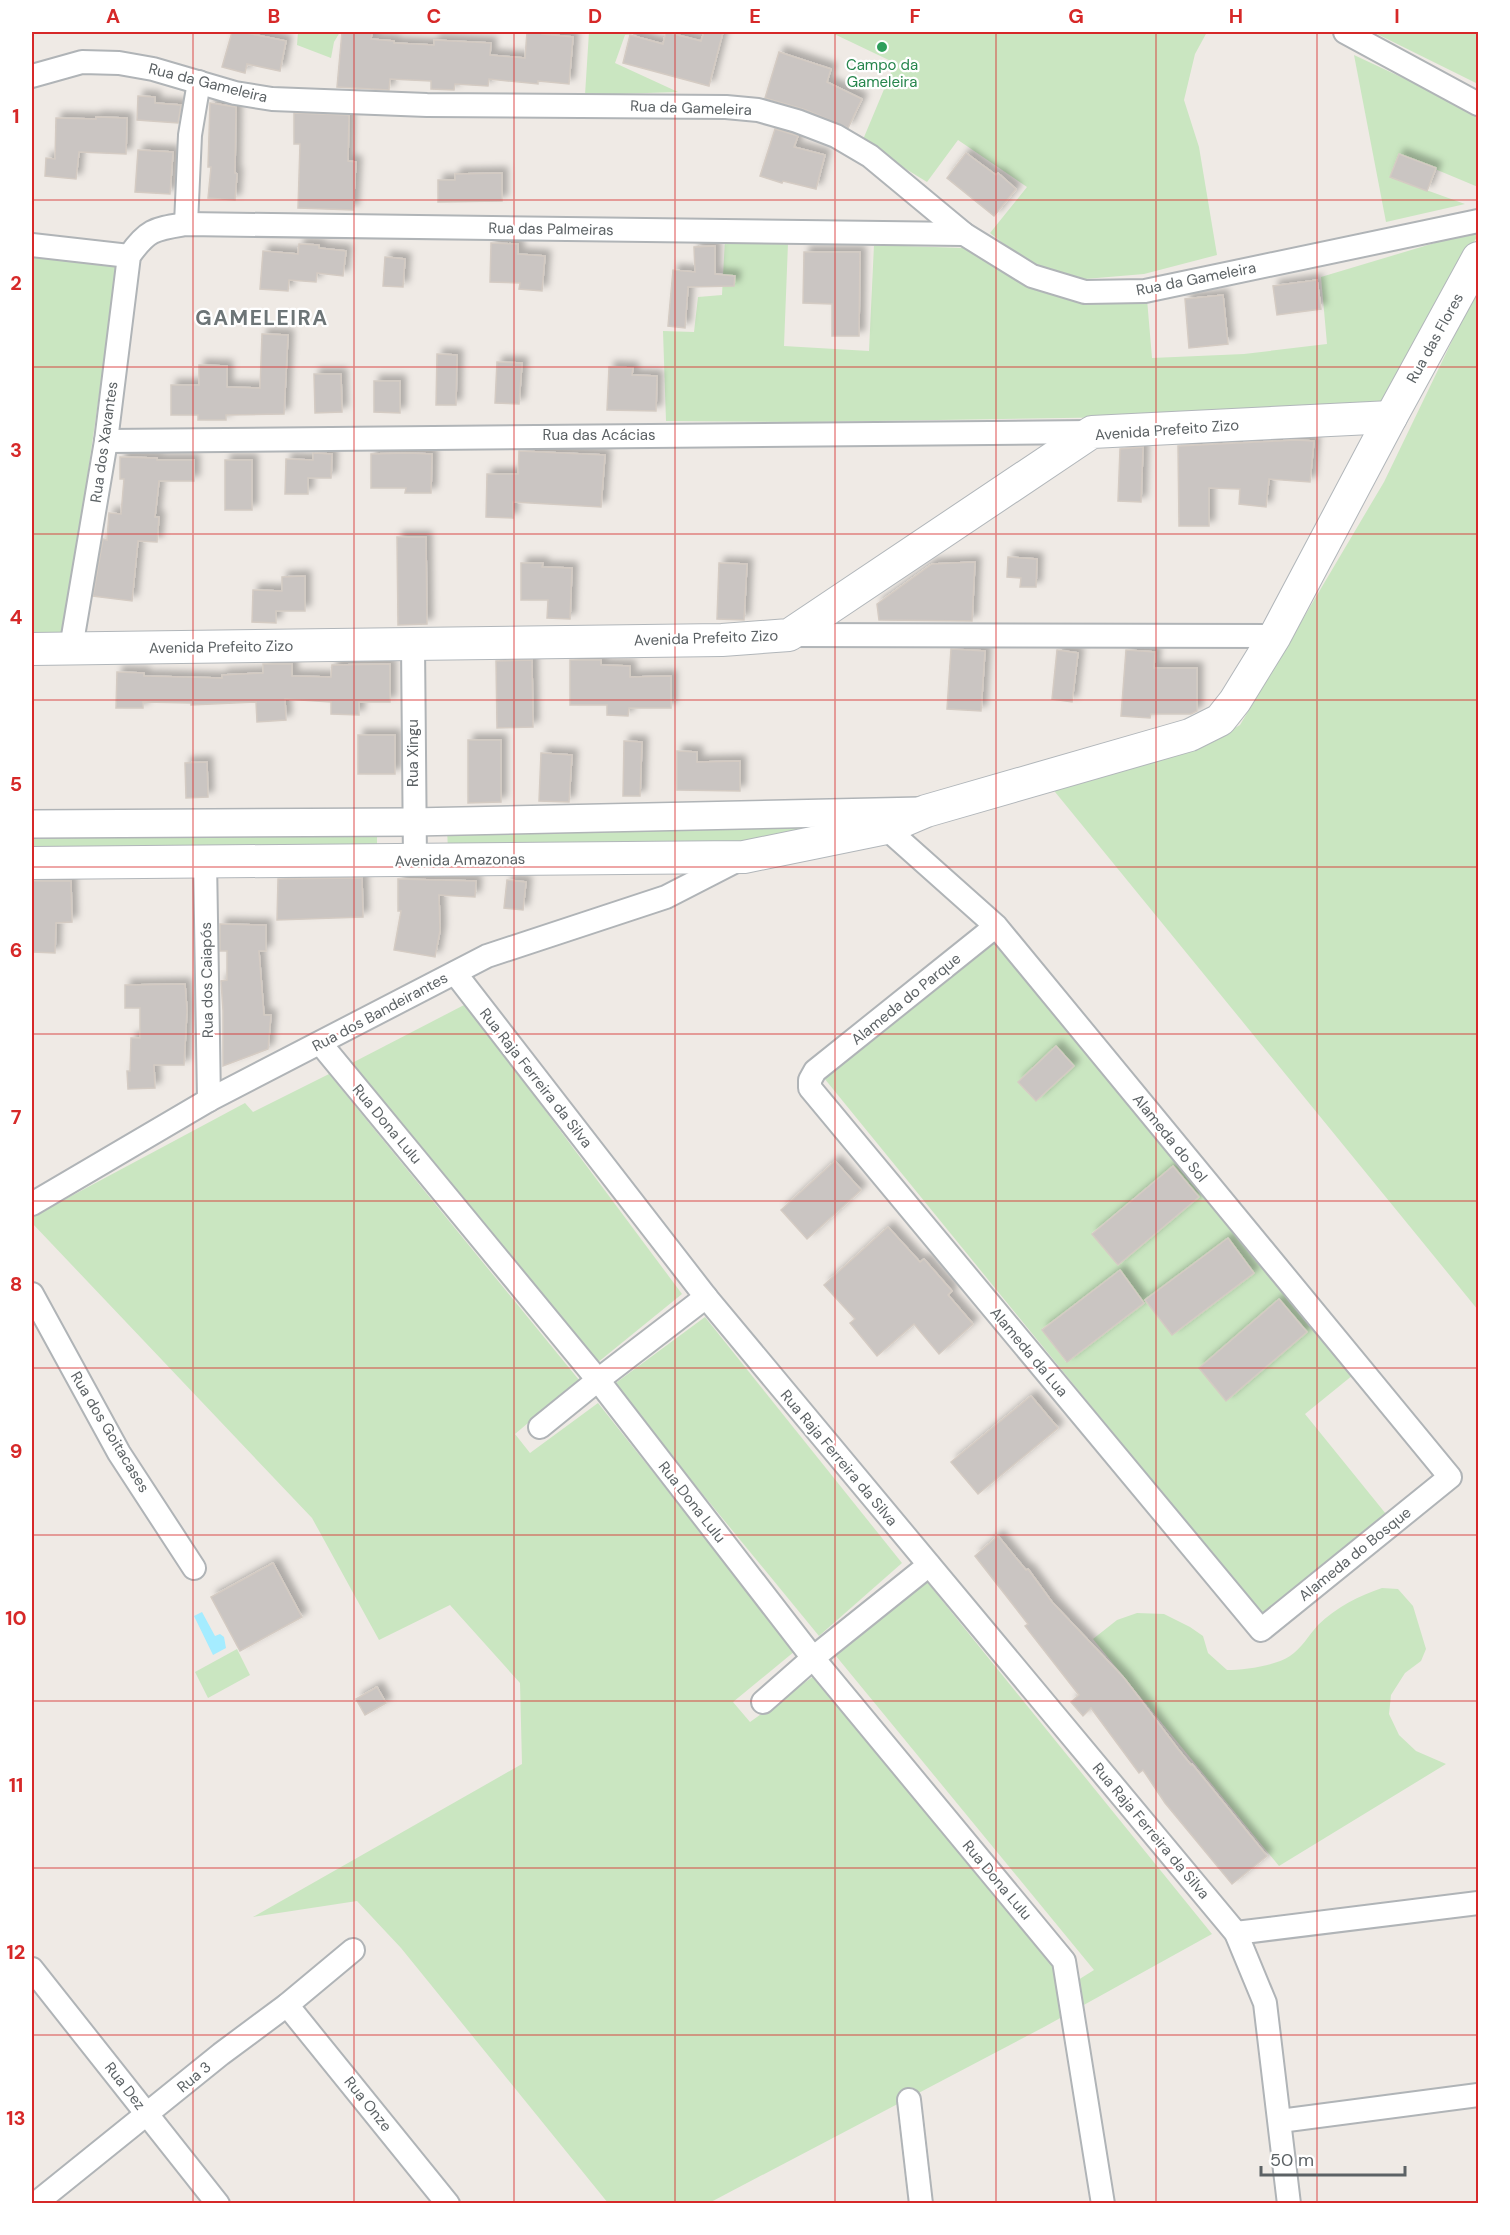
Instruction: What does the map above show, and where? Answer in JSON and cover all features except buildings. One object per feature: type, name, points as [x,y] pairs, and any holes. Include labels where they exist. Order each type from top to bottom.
[{"type":"main road","name":"Rua das Flores","points":[[1275,636],[1391,417],[1479,258]]},
{"type":"main road","name":"Avenida Prefeito Zizo","points":[[32,649],[722,640],[789,635],[1092,432],[1391,417]]},
{"type":"main road","name":"Avenida Amazonas","points":[[32,863],[744,856],[926,811],[1190,735],[1220,720],[1235,701],[1275,636]]},
{"type":"street","points":[[1345,32],[1479,104]]},
{"type":"street","name":"Rua da Gameleira","points":[[32,76],[82,62],[119,63],[235,93],[272,99],[427,105],[726,107],[758,110],[797,121],[836,136],[870,156],[964,234],[1032,276],[1085,292],[1145,291],[1479,221]]},
{"type":"street","points":[[186,224],[190,135],[199,82]]},
{"type":"street","name":"Rua das Palmeiras","points":[[32,245],[135,247],[155,229],[186,224],[964,234]]},
{"type":"street","name":"Rua dos Xavantes","points":[[72,648],[135,247]]},
{"type":"street","name":"Rua das Acácias","points":[[106,441],[1092,432]]},
{"type":"street","points":[[789,635],[1275,636]]},
{"type":"street","name":"Rua Xingu","points":[[413,644],[415,861]]},
{"type":"street","points":[[32,824],[883,820]]},
{"type":"street","name":"Alameda do Sol","points":[[883,820],[996,926],[1450,1477]]},
{"type":"street","name":"Rua dos Bandeirantes","points":[[32,1204],[209,1100],[487,956],[666,897],[744,856]]},
{"type":"street","name":"Rua dos Caiapós","points":[[205,860],[209,1100]]},
{"type":"street","name":"Alameda do Parque","points":[[815,1071],[996,926]]},
{"type":"street","name":"Rua Raja Ferreira da Silva","points":[[455,973],[706,1297],[1236,1933],[1265,2003],[1289,2204]]},
{"type":"street","name":"Rua Dona Lulu","points":[[320,1043],[598,1380],[813,1658],[1064,1961],[1103,2204]]},
{"type":"street","name":"Alameda da Lua","points":[[815,1071],[810,1080],[810,1089],[815,1096],[1261,1630]]},
{"type":"street","name":"Rua dos Goitacases","points":[[32,1294],[119,1453],[194,1568]]},
{"type":"street","points":[[540,1427],[706,1297]]},
{"type":"street","name":"Alameda do Bosque","points":[[1261,1630],[1450,1477]]},
{"type":"street","points":[[763,1701],[929,1565]]},
{"type":"street","points":[[1236,1933],[1479,1903]]},
{"type":"street","name":"Rua 3","points":[[34,2204],[148,2115],[221,2054],[287,2005],[353,1950]]},
{"type":"street","name":"Rua Dez","points":[[32,1969],[218,2204]]},
{"type":"street","name":"Rua Onze","points":[[287,2005],[448,2204]]},
{"type":"street","points":[[1280,2121],[1479,2095]]},
{"type":"street","points":[[909,2100],[921,2204]]},
{"type":"green space","points":[[298,32],[340,32],[334,42],[331,58],[297,45]]},
{"type":"green space","points":[[589,32],[651,32],[625,35],[615,63],[678,92],[585,95]]},
{"type":"green space","points":[[830,32],[1207,32],[1195,54],[1184,100],[1199,147],[1217,255],[1144,274],[1085,279],[1028,263],[990,233],[1027,187],[958,140],[927,182],[862,142],[895,63]]},
{"type":"green space","points":[[1373,32],[1478,32],[1478,84]]},
{"type":"green space","points":[[1354,55],[1478,113],[1478,187],[1399,154],[1390,177],[1465,204],[1386,222]]},
{"type":"green space","points":[[1478,230],[1478,235],[1376,413],[808,422],[666,421],[663,331],[694,332],[698,297],[722,295],[725,239],[788,243],[784,346],[869,351],[874,245],[963,248],[1028,286],[1147,299],[1152,358],[1244,354],[1327,344],[1321,277]]},
{"type":"green space","points":[[32,251],[117,261],[65,632],[32,632]]},
{"type":"green space","points":[[1478,287],[1478,1310],[1051,787],[1207,744],[1240,725],[1384,482]]},
{"type":"green space","points":[[803,827],[799,835],[716,846],[448,849],[447,830]]},
{"type":"green space","points":[[377,828],[377,851],[32,856],[32,835]]},
{"type":"green space","points":[[997,936],[1353,1375],[1305,1414],[1386,1514],[1262,1616],[824,1078]],"holes":[[[1074,1066],[1036,1101],[1018,1082]],[[1173,1166],[1199,1197],[1118,1265],[1092,1233]],[[1120,1270],[1144,1303],[1066,1362],[1042,1329]],[[1254,1273],[1172,1335],[1145,1300]],[[1280,1299],[1307,1332],[1226,1401],[1199,1368]]]},
{"type":"green space","points":[[466,1004],[682,1294],[597,1363],[352,1063]]},
{"type":"green space","points":[[329,1074],[579,1380],[515,1434],[530,1453],[598,1403],[795,1651],[733,1702],[750,1722],[818,1673],[1070,1985],[1094,1970],[836,1656],[927,1582],[1212,1934],[1044,2027],[709,2203],[608,2203],[401,1948],[357,1901],[253,1917],[522,1764],[520,1683],[450,1605],[379,1640],[312,1518],[32,1223],[32,1217],[245,1103],[253,1112]]},
{"type":"green space","points":[[705,1317],[902,1563],[819,1636],[613,1385]]},
{"type":"green space","points":[[1382,1588],[1398,1589],[1413,1606],[1426,1649],[1421,1661],[1405,1673],[1391,1695],[1389,1714],[1399,1735],[1416,1751],[1446,1764],[1279,1866],[1093,1639],[1117,1620],[1137,1613],[1164,1614],[1203,1636],[1208,1653],[1227,1670],[1259,1667],[1290,1656],[1318,1625],[1340,1607]]},
{"type":"green space","points":[[237,1649],[250,1675],[208,1698],[195,1672]]},
{"type":"water","points":[[202,1612],[215,1636],[220,1634],[224,1637],[226,1648],[213,1655],[194,1616]]},
{"type":"place","name":"Campo da Gameleira","points":[[882,47]]},
{"type":"district","name":"GAMELEIRA","points":[[262,318]]}]
